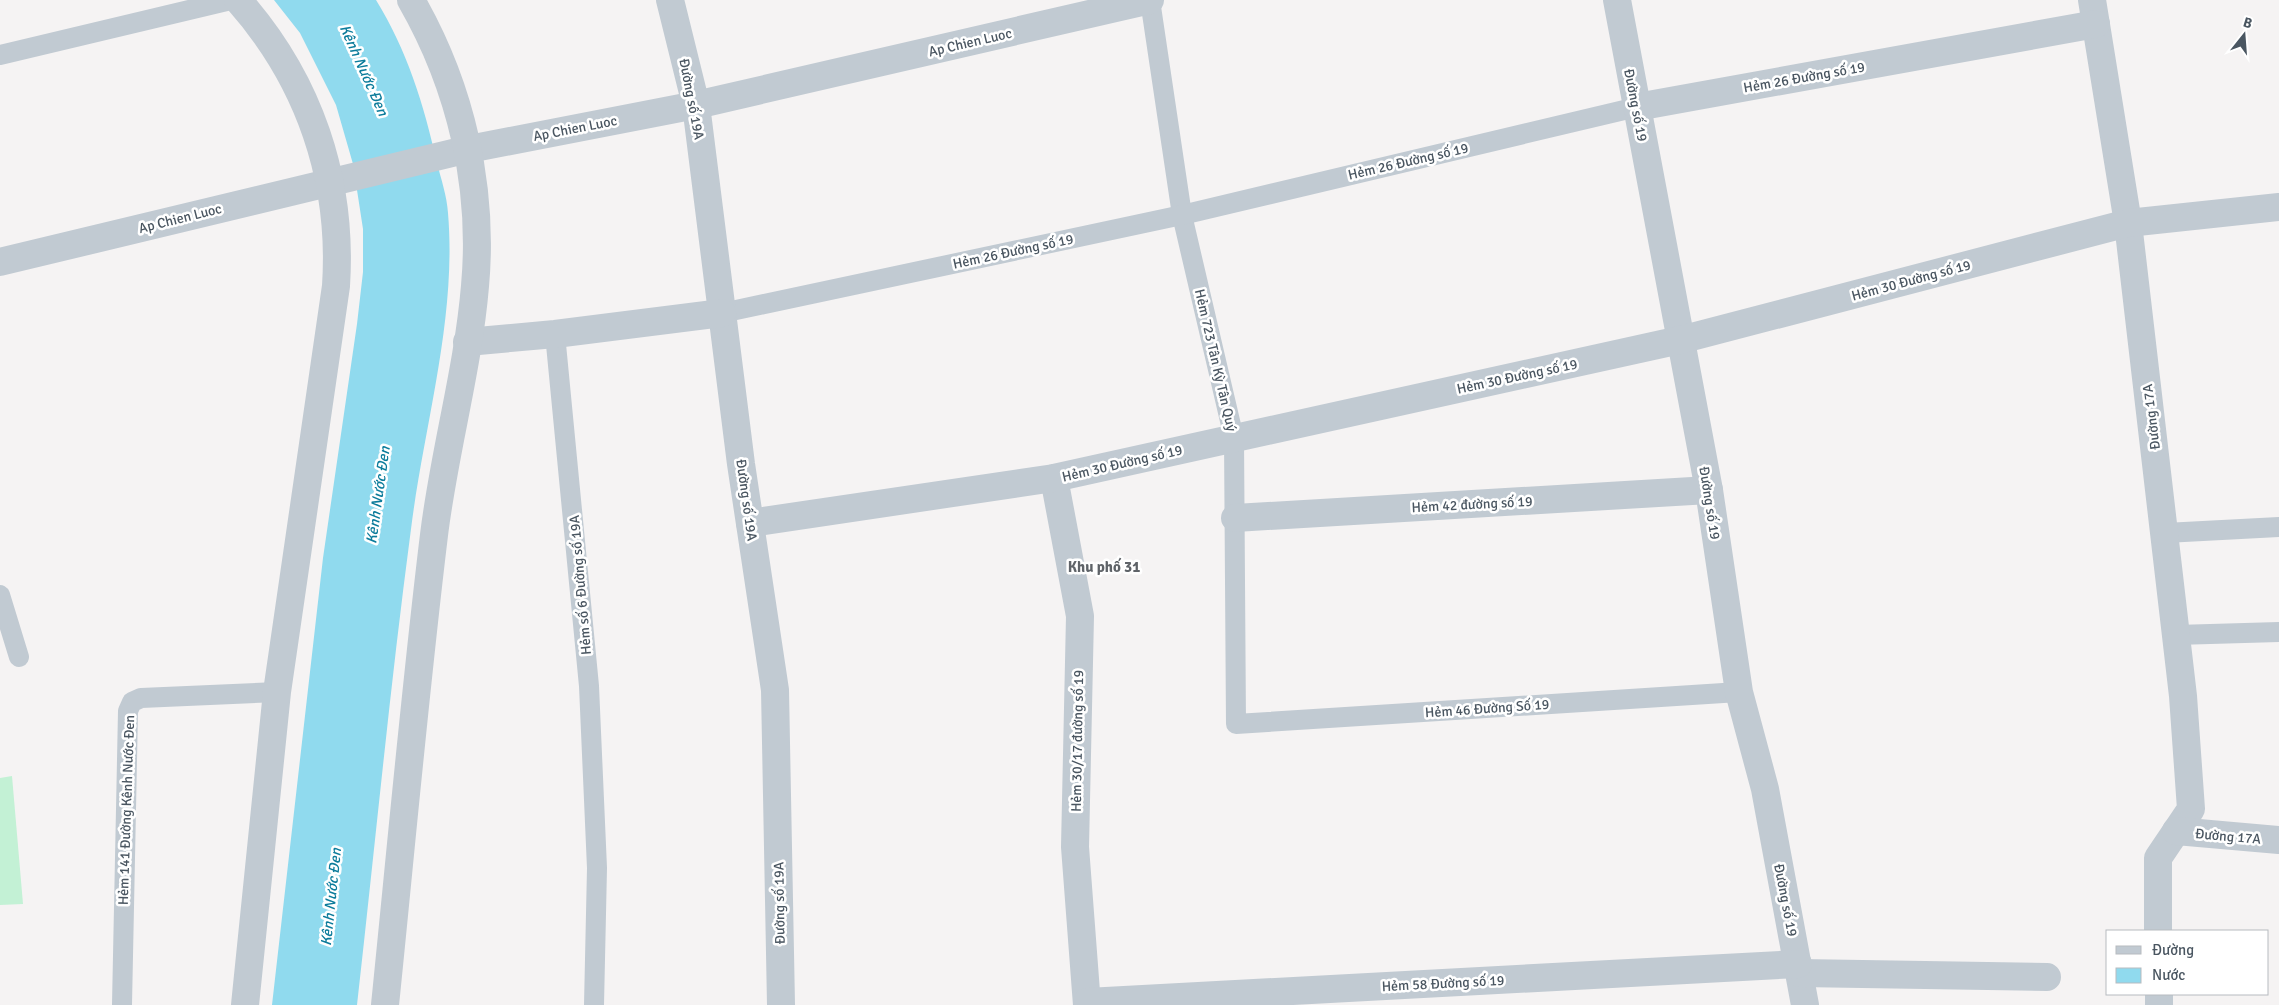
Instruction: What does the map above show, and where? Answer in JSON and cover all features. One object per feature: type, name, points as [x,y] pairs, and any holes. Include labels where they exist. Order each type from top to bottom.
[{"type":"street","points":[[238,0],[276,49],[293,79],[341,178],[337,225],[336,286],[276,692],[245,1005]]},
{"type":"street","points":[[385,1005],[434,533],[468,342],[477,252],[474,191],[468,149],[458,109],[427,32],[411,0]]},
{"type":"street","name":"Đường số 19A","points":[[670,0],[696,105],[750,523],[775,690],[781,1005]]},
{"type":"street","name":"Ap Chien Luoc","points":[[0,262],[341,178],[468,149],[696,105],[1150,0]]},
{"type":"street","name":"Đường số 19","points":[[1617,0],[1709,490],[1739,692],[1765,789],[1805,1005]]},
{"type":"street","name":"Hẻm 26 Đường số 19","points":[[1637,107],[2094,12]]},
{"type":"street","name":"Đường 17A","points":[[2094,12],[2128,223],[2183,696],[2191,809],[2158,858],[2158,930]]},
{"type":"street","name":"Hẻm 30 Đường số 19","points":[[750,523],[1054,478],[1680,340],[2128,223],[2279,207]]},
{"type":"street","points":[[468,342],[555,334],[722,313]]},
{"type":"street","name":"Hẻm 30/17 đường số 19","points":[[1054,478],[1080,616],[1075,847],[1087,1004]]},
{"type":"street","name":"Hẻm 42 đường số 19","points":[[1235,518],[1709,490]]},
{"type":"street","name":"Đường 17A","points":[[2176,831],[2279,840]]},
{"type":"street","name":"Hẻm 58 Đường số 19","points":[[1087,1004],[1799,968],[2047,977]]},
{"type":"lane","points":[[0,55],[231,0]]},
{"type":"lane","name":"Hẻm 723 Tân Kỳ Tân Quý","points":[[1150,0],[1182,215],[1234,438],[1236,724]]},
{"type":"lane","name":"Hẻm 26 Đường số 19","points":[[722,313],[1182,215],[1637,107]]},
{"type":"lane","name":"Hẻm số 6 Đường số 19A","points":[[555,334],[589,686],[597,868],[594,1005]]},
{"type":"lane","points":[[2164,533],[2279,527]]},
{"type":"lane","points":[[0,595],[19,657]]},
{"type":"lane","points":[[2176,635],[2279,632]]},
{"type":"lane","name":"Hẻm 141 Đường Kênh Nước Đen","points":[[122,1005],[128,711],[132,702],[140,698],[276,692]]},
{"type":"lane","name":"Hẻm 46 Đường Số 19","points":[[1236,724],[1739,692]]},
{"type":"green space","points":[[12,776],[23,904],[0,905],[0,778]]},
{"type":"water","name":"Kênh Nước Đen","points":[[274,0],[376,0],[397,38],[413,78],[432,141],[448,213],[450,253],[444,332],[417,490],[403,588],[357,1005],[272,1005],[323,558],[363,272],[363,229],[353,164],[336,105],[300,33]]},
{"type":"district","name":"Khu phố 31","points":[[1104,567]]}]
